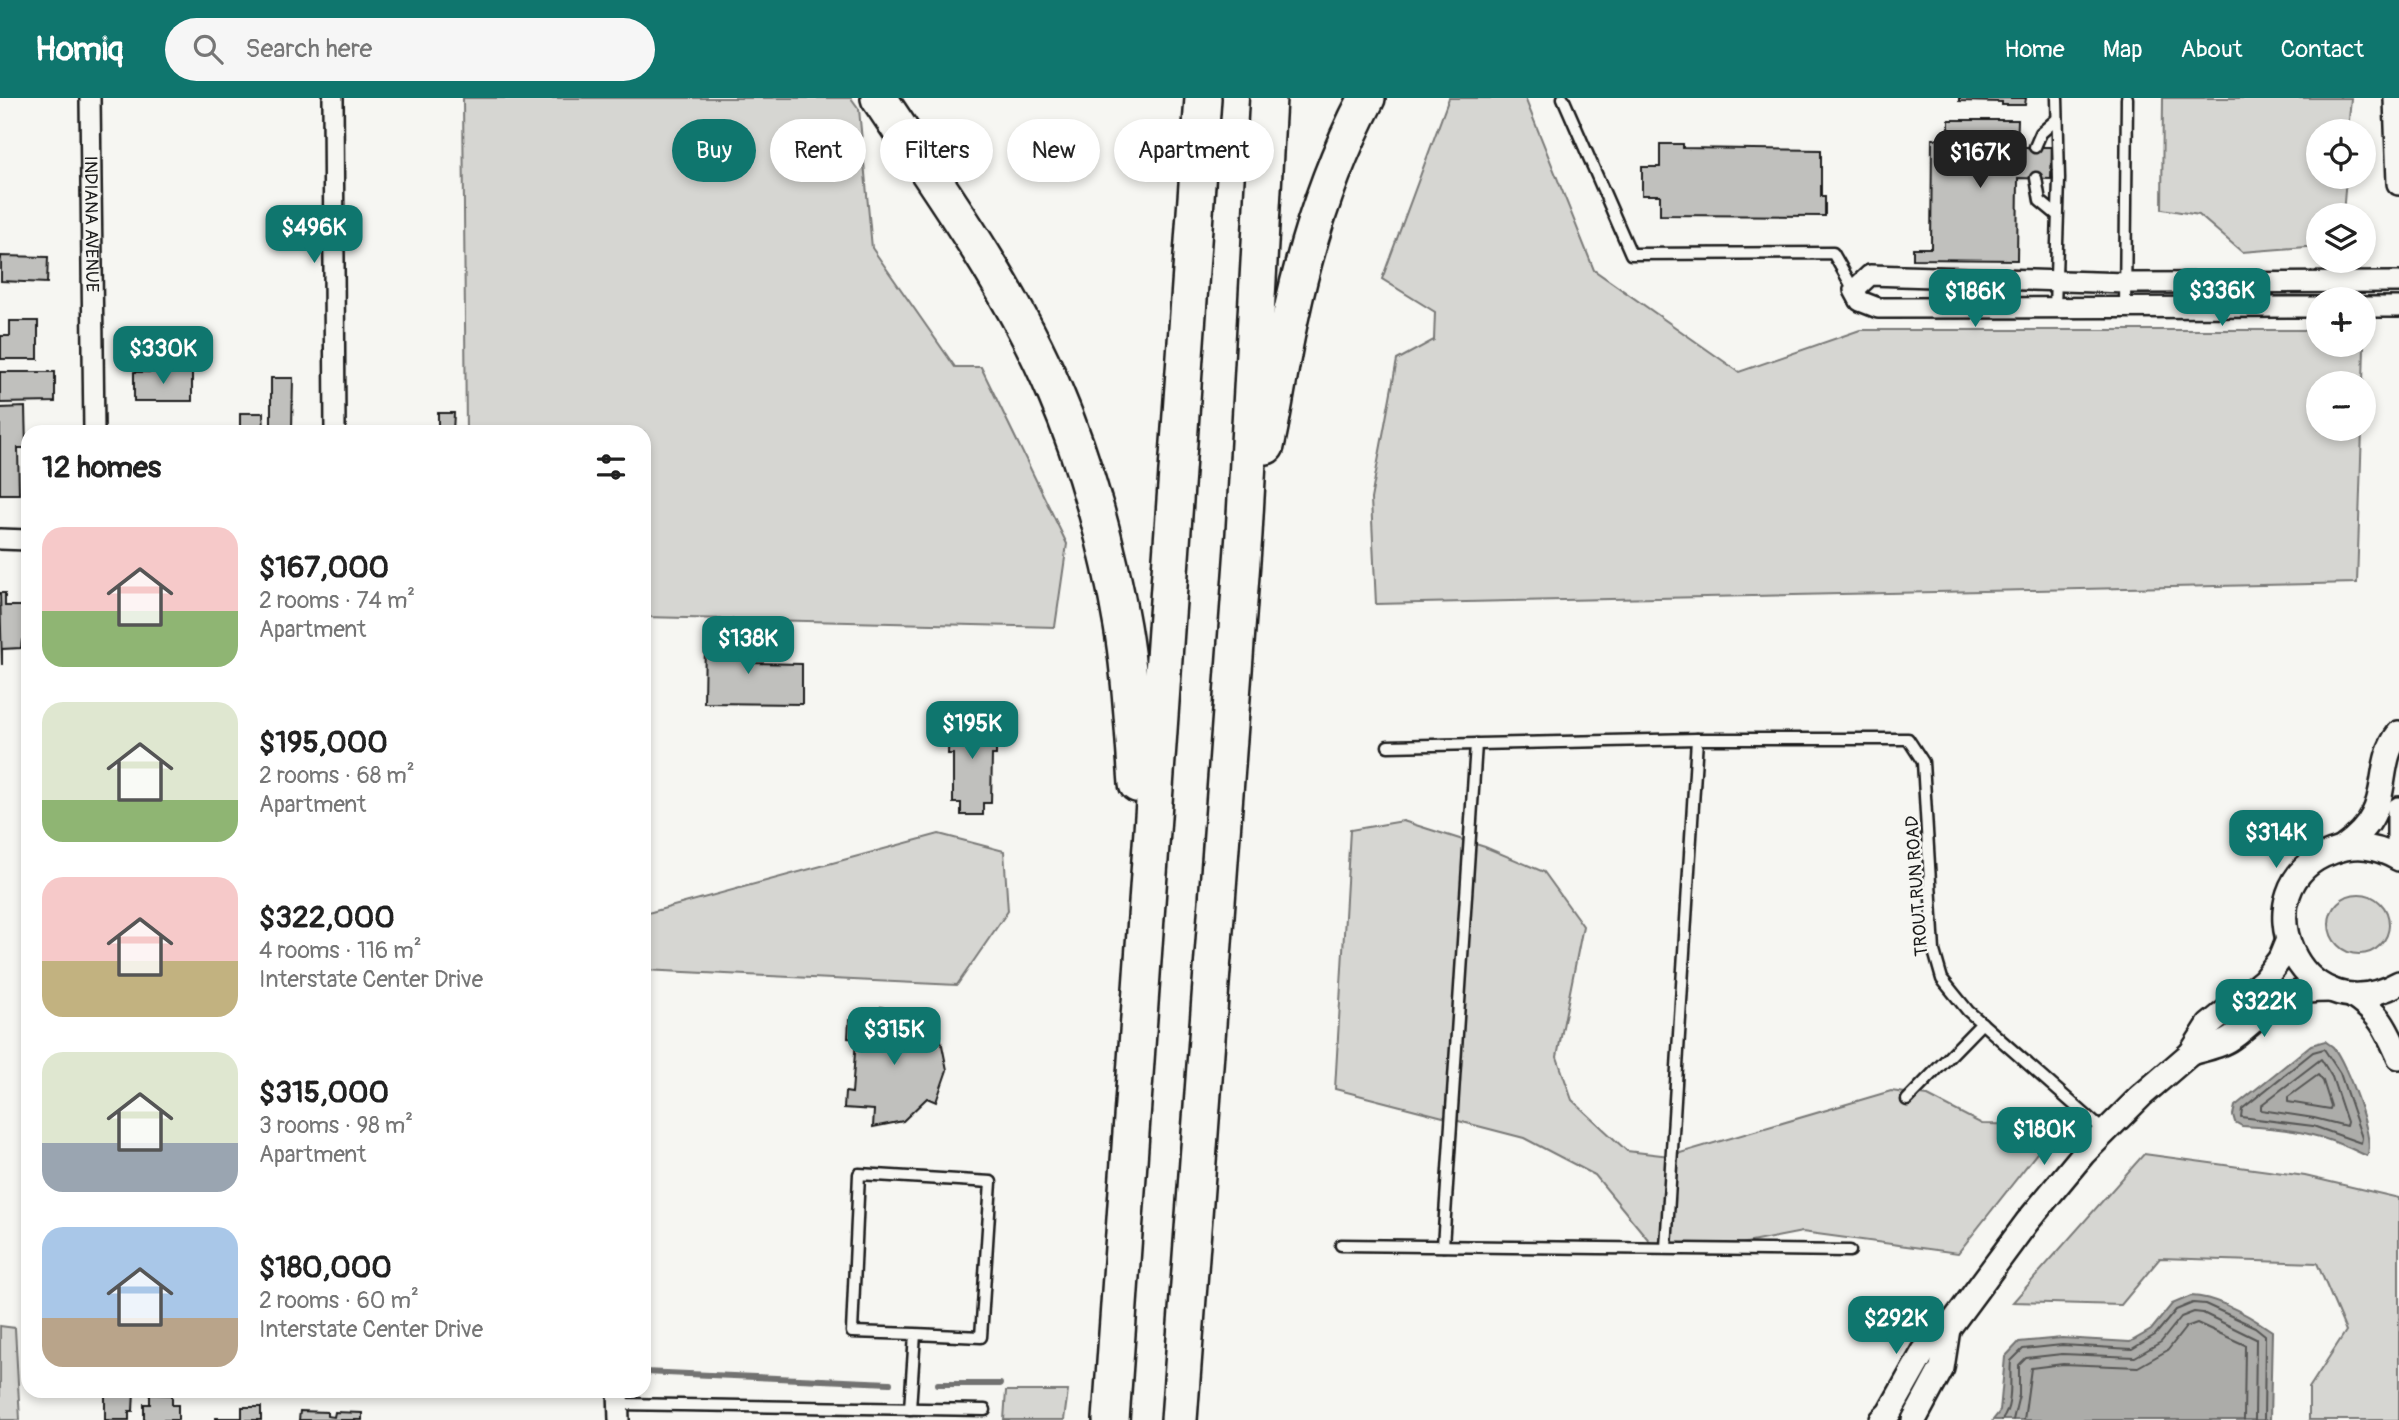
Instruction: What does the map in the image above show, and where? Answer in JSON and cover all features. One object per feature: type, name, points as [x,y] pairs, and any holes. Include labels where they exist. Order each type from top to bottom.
[{"type":"highway","points":[[879,98],[993,272],[1025,328],[1056,393],[1078,455],[1097,519],[1122,626],[1147,898]]},
{"type":"highway","points":[[1111,1420],[1203,98]]},
{"type":"highway","points":[[1179,1420],[1244,534],[1268,98]]},
{"type":"highway","points":[[1244,534],[1275,408],[1291,316],[1309,242],[1332,177],[1367,98]]},
{"type":"street","name":"INDIANA AVENUE","points":[[90,98],[94,425]]},
{"type":"street","points":[[333,98],[335,425]]},
{"type":"street","points":[[2396,98],[2399,183]]},
{"type":"street","points":[[2306,307],[1878,308],[1860,301],[1854,290],[1870,275],[2126,283],[2399,282]]},
{"type":"street","points":[[2376,307],[2399,307]]},
{"type":"street","points":[[0,540],[21,540]]},
{"type":"street","points":[[2344,847],[2366,827],[2375,813],[2389,745],[2399,733]]},
{"type":"street","points":[[2399,809],[2399,848]]},
{"type":"street","points":[[2399,859],[2387,852],[2366,846],[2344,847],[2324,854],[2307,867],[2294,883],[2286,903],[2287,942],[2297,964],[2312,979],[2370,1007],[2382,1021],[2399,1057]]},
{"type":"street","points":[[1882,1420],[1889,1413],[1924,1351],[1948,1329],[2027,1222],[2084,1153],[2141,1096],[2191,1054],[2209,1025],[2264,980],[2280,958],[2287,942]]},
{"type":"street","points":[[2191,1054],[2229,1040],[2279,998],[2308,990],[2369,995],[2399,983]]},
{"type":"street","points":[[1914,1420],[1942,1368],[1948,1329]]},
{"type":"lane","points":[[1563,98],[1631,254],[1833,253],[1854,290]]},
{"type":"lane","points":[[2055,309],[2059,179],[2057,98]]},
{"type":"lane","points":[[2125,309],[2127,98]]},
{"type":"lane","points":[[2035,147],[2040,133],[2057,119]]},
{"type":"lane","points":[[2036,178],[2040,201],[2057,215]]},
{"type":"lane","points":[[1388,746],[1698,739],[1666,1248]]},
{"type":"lane","name":"TROUT RUN ROAD","points":[[1698,739],[1908,739],[1923,762],[1934,951],[1942,979],[1968,1011],[2105,1132]]},
{"type":"lane","points":[[1443,1246],[1476,744]]},
{"type":"lane","points":[[1906,1100],[1982,1023]]},
{"type":"lane","points":[[859,1174],[991,1182],[981,1337],[915,1334],[852,1332],[859,1174]]},
{"type":"lane","points":[[1341,1245],[1850,1251]]},
{"type":"lane","points":[[910,1409],[915,1334]]},
{"type":"lane","points":[[619,1405],[985,1410]]},
{"type":"shaded area","points":[[463,98],[851,98],[859,109],[860,119],[770,119],[770,182],[866,182],[872,248],[955,367],[981,367],[1067,544],[1055,627],[651,617],[651,425],[466,425]]},
{"type":"shaded area","points":[[1449,98],[1525,98],[1594,270],[1739,372],[1860,330],[2306,330],[2306,357],[2364,357],[2363,371],[2306,371],[2306,441],[2362,441],[2357,583],[1376,604],[1371,499],[1397,360],[1434,340],[1435,312],[1382,279]]},
{"type":"shaded area","points":[[2163,98],[2351,98],[2349,119],[2306,119],[2306,189],[2345,189],[2344,203],[2306,203],[2306,247],[2242,252],[2199,215],[2162,209]]},
{"type":"shaded area","points":[[1403,821],[1485,847],[1544,872],[1583,926],[1557,1057],[1572,1100],[1627,1151],[1670,1156],[1891,1091],[1928,1096],[1982,1124],[2059,1125],[1958,1253],[1802,1232],[1700,1252],[1651,1243],[1595,1175],[1524,1138],[1335,1089],[1350,830]]},
{"type":"shaded area","points":[[939,834],[1004,851],[1008,911],[957,985],[651,970],[651,912]]},
{"type":"shaded area","points":[[2359,894],[2371,896],[2384,907],[2389,924],[2387,936],[2376,949],[2359,954],[2347,952],[2334,941],[2329,924],[2331,912],[2342,899]]},
{"type":"shaded area","points":[[2144,1154],[2305,1176],[2399,1198],[2399,1420],[2309,1420],[2309,1388],[2346,1331],[2317,1263],[2160,1258],[2121,1305],[2013,1302]]},
{"type":"shaded area","points":[[0,1326],[15,1328],[20,1420],[0,1420]]},
{"type":"shaded area","points":[[1006,1391],[1068,1391],[1064,1420],[1004,1420]]},
{"type":"water","points":[[2325,1041],[2339,1055],[2352,1084],[2364,1118],[2369,1147],[2367,1156],[2335,1142],[2306,1134],[2242,1126],[2235,1122],[2235,1106],[2311,1045]]},
{"type":"water","points":[[2191,1296],[2223,1304],[2272,1331],[2270,1420],[1993,1420],[2000,1411],[2005,1357],[2019,1342],[2062,1338],[2130,1342],[2151,1330],[2172,1304]]},
{"type":"building","points":[[1959,98],[2026,98],[2025,105],[2002,105],[2002,102],[1959,101]]},
{"type":"building","points":[[1949,120],[2018,120],[2017,147],[2052,147],[2051,179],[2018,178],[2017,260],[1913,259],[1913,248],[1931,248],[1932,139],[1949,139]]},
{"type":"building","points":[[1660,144],[1683,144],[1683,148],[1821,150],[1821,196],[1825,196],[1825,216],[1660,215],[1660,195],[1642,195],[1642,167],[1660,167]]},
{"type":"building","points":[[1,256],[48,257],[47,283],[1,281]]},
{"type":"building","points":[[10,321],[38,321],[38,359],[1,359],[1,336],[10,336]]},
{"type":"building","points":[[0,372],[55,372],[55,402],[0,403]]},
{"type":"building","points":[[134,372],[192,372],[192,401],[134,401]]},
{"type":"building","points":[[271,378],[293,378],[292,425],[271,425]]},
{"type":"building","points":[[25,407],[25,425],[21,425],[21,448],[18,448],[19,494],[0,494],[0,408]]},
{"type":"building","points":[[240,413],[263,413],[264,425],[240,425]]},
{"type":"building","points":[[438,413],[454,413],[453,425],[438,425]]},
{"type":"building","points":[[0,593],[5,593],[5,606],[21,606],[21,648],[2,649],[2,665]]},
{"type":"building","points":[[705,639],[753,640],[753,663],[802,664],[802,704],[704,703]]},
{"type":"building","points":[[949,717],[996,717],[996,755],[992,755],[991,803],[983,803],[983,815],[961,815],[961,803],[953,803],[953,754],[948,754]]},
{"type":"building","points":[[881,1007],[910,1016],[932,1041],[941,1040],[947,1070],[936,1102],[927,1098],[903,1121],[873,1127],[874,1110],[844,1108],[845,1092],[852,1093],[856,1039],[848,1038],[849,1020],[880,1022]]},
{"type":"building","points":[[105,1398],[134,1398],[129,1420],[105,1420]]},
{"type":"building","points":[[150,1398],[172,1398],[172,1405],[178,1405],[178,1420],[144,1420],[144,1404],[150,1404]]},
{"type":"building","points":[[242,1407],[261,1407],[261,1420],[216,1420],[242,1418]]},
{"type":"building","points":[[300,1411],[327,1412],[327,1416],[334,1417],[335,1412],[362,1413],[362,1420],[299,1420]]},
{"type":"waterway","points":[[651,1372],[890,1383]]},
{"type":"waterway","points":[[938,1384],[1000,1384]]}]
